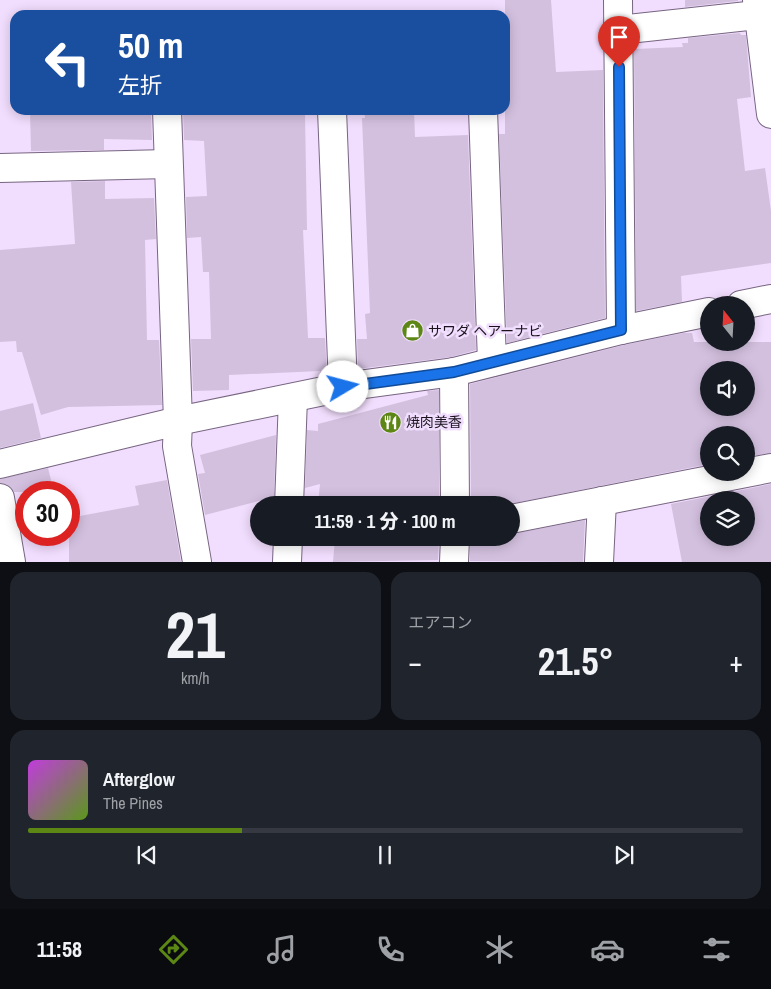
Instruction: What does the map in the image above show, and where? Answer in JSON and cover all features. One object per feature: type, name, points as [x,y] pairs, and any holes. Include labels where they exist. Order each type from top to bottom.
[{"type":"street","points":[[618,0],[621,330]]},
{"type":"street","points":[[619,30],[757,8],[771,114]]},
{"type":"street","points":[[167,115],[178,421],[177,446],[197,562]]},
{"type":"street","points":[[332,115],[343,387]]},
{"type":"street","points":[[482,115],[492,362]]},
{"type":"street","points":[[0,168],[168,164]]},
{"type":"street","points":[[755,302],[771,299]]},
{"type":"street","points":[[0,464],[178,421],[343,387],[454,372],[621,330],[700,314]]},
{"type":"street","points":[[454,372],[455,496]]},
{"type":"street","points":[[289,496],[294,398]]},
{"type":"street","points":[[520,517],[771,468]]},
{"type":"street","points":[[0,498],[11,562]]},
{"type":"street","points":[[600,562],[602,501]]},
{"type":"street","points":[[287,562],[288,546]]},
{"type":"street","points":[[454,562],[455,546]]},
{"type":"building","points":[[505,0],[551,0],[556,72],[603,70],[605,318],[507,343],[499,134],[505,134],[505,115],[510,115],[510,10],[505,10]]},
{"type":"building","points":[[685,0],[738,0],[738,1],[685,7]]},
{"type":"building","points":[[740,33],[741,35],[746,35],[751,97],[737,99],[745,171],[765,168],[771,211],[771,263],[681,276],[682,302],[636,311],[634,49],[683,47],[682,43],[688,43],[688,38]]},
{"type":"building","points":[[30,115],[151,115],[152,140],[104,139],[104,150],[31,151]]},
{"type":"building","points":[[183,115],[305,115],[307,230],[303,230],[308,338],[325,338],[327,374],[320,376],[320,371],[229,375],[229,390],[193,391],[191,339],[211,339],[209,272],[203,272],[201,237],[187,238],[186,197],[207,196],[204,141],[184,140]]},
{"type":"building","points":[[365,115],[414,115],[415,137],[468,135],[476,350],[451,357],[358,369],[357,339],[367,339],[365,314],[370,313],[362,118],[365,118]]},
{"type":"building","points":[[105,181],[105,199],[154,198],[156,239],[145,240],[147,340],[159,340],[162,405],[68,407],[41,415],[22,352],[17,352],[16,341],[0,342],[0,250],[75,244],[71,182]]},
{"type":"building","points":[[683,333],[692,333],[694,342],[700,342],[700,351],[755,351],[755,342],[771,342],[771,453],[755,456],[755,426],[700,426],[700,466],[520,502],[520,496],[471,496],[470,384],[624,345]]},
{"type":"building","points":[[439,390],[439,496],[319,496],[320,484],[305,488],[307,430],[318,431],[318,424],[428,395],[427,391]]},
{"type":"building","points":[[33,403],[41,438],[0,448],[0,411]]},
{"type":"building","points":[[276,435],[274,496],[250,496],[250,503],[205,515],[198,474],[205,473],[200,455]]},
{"type":"building","points":[[48,468],[51,481],[15,481],[14,492],[6,484],[0,483],[0,479]]},
{"type":"building","points":[[167,480],[181,562],[69,562],[69,546],[80,546],[80,516],[139,505],[135,486]]},
{"type":"building","points":[[771,484],[771,562],[682,562],[671,504],[700,498],[700,546],[755,546],[755,491],[736,491]]},
{"type":"building","points":[[585,520],[583,562],[470,561],[470,546],[520,546],[520,532]]},
{"type":"building","points":[[334,546],[439,546],[438,560],[333,562]]},
{"type":"place","name":"サワダ ヘアーナビ","points":[[412,331]]},
{"type":"place","name":"焼肉美香","points":[[390,422]]},
{"type":"route","points":[[343,387],[454,372],[621,330],[619,67]]}]
